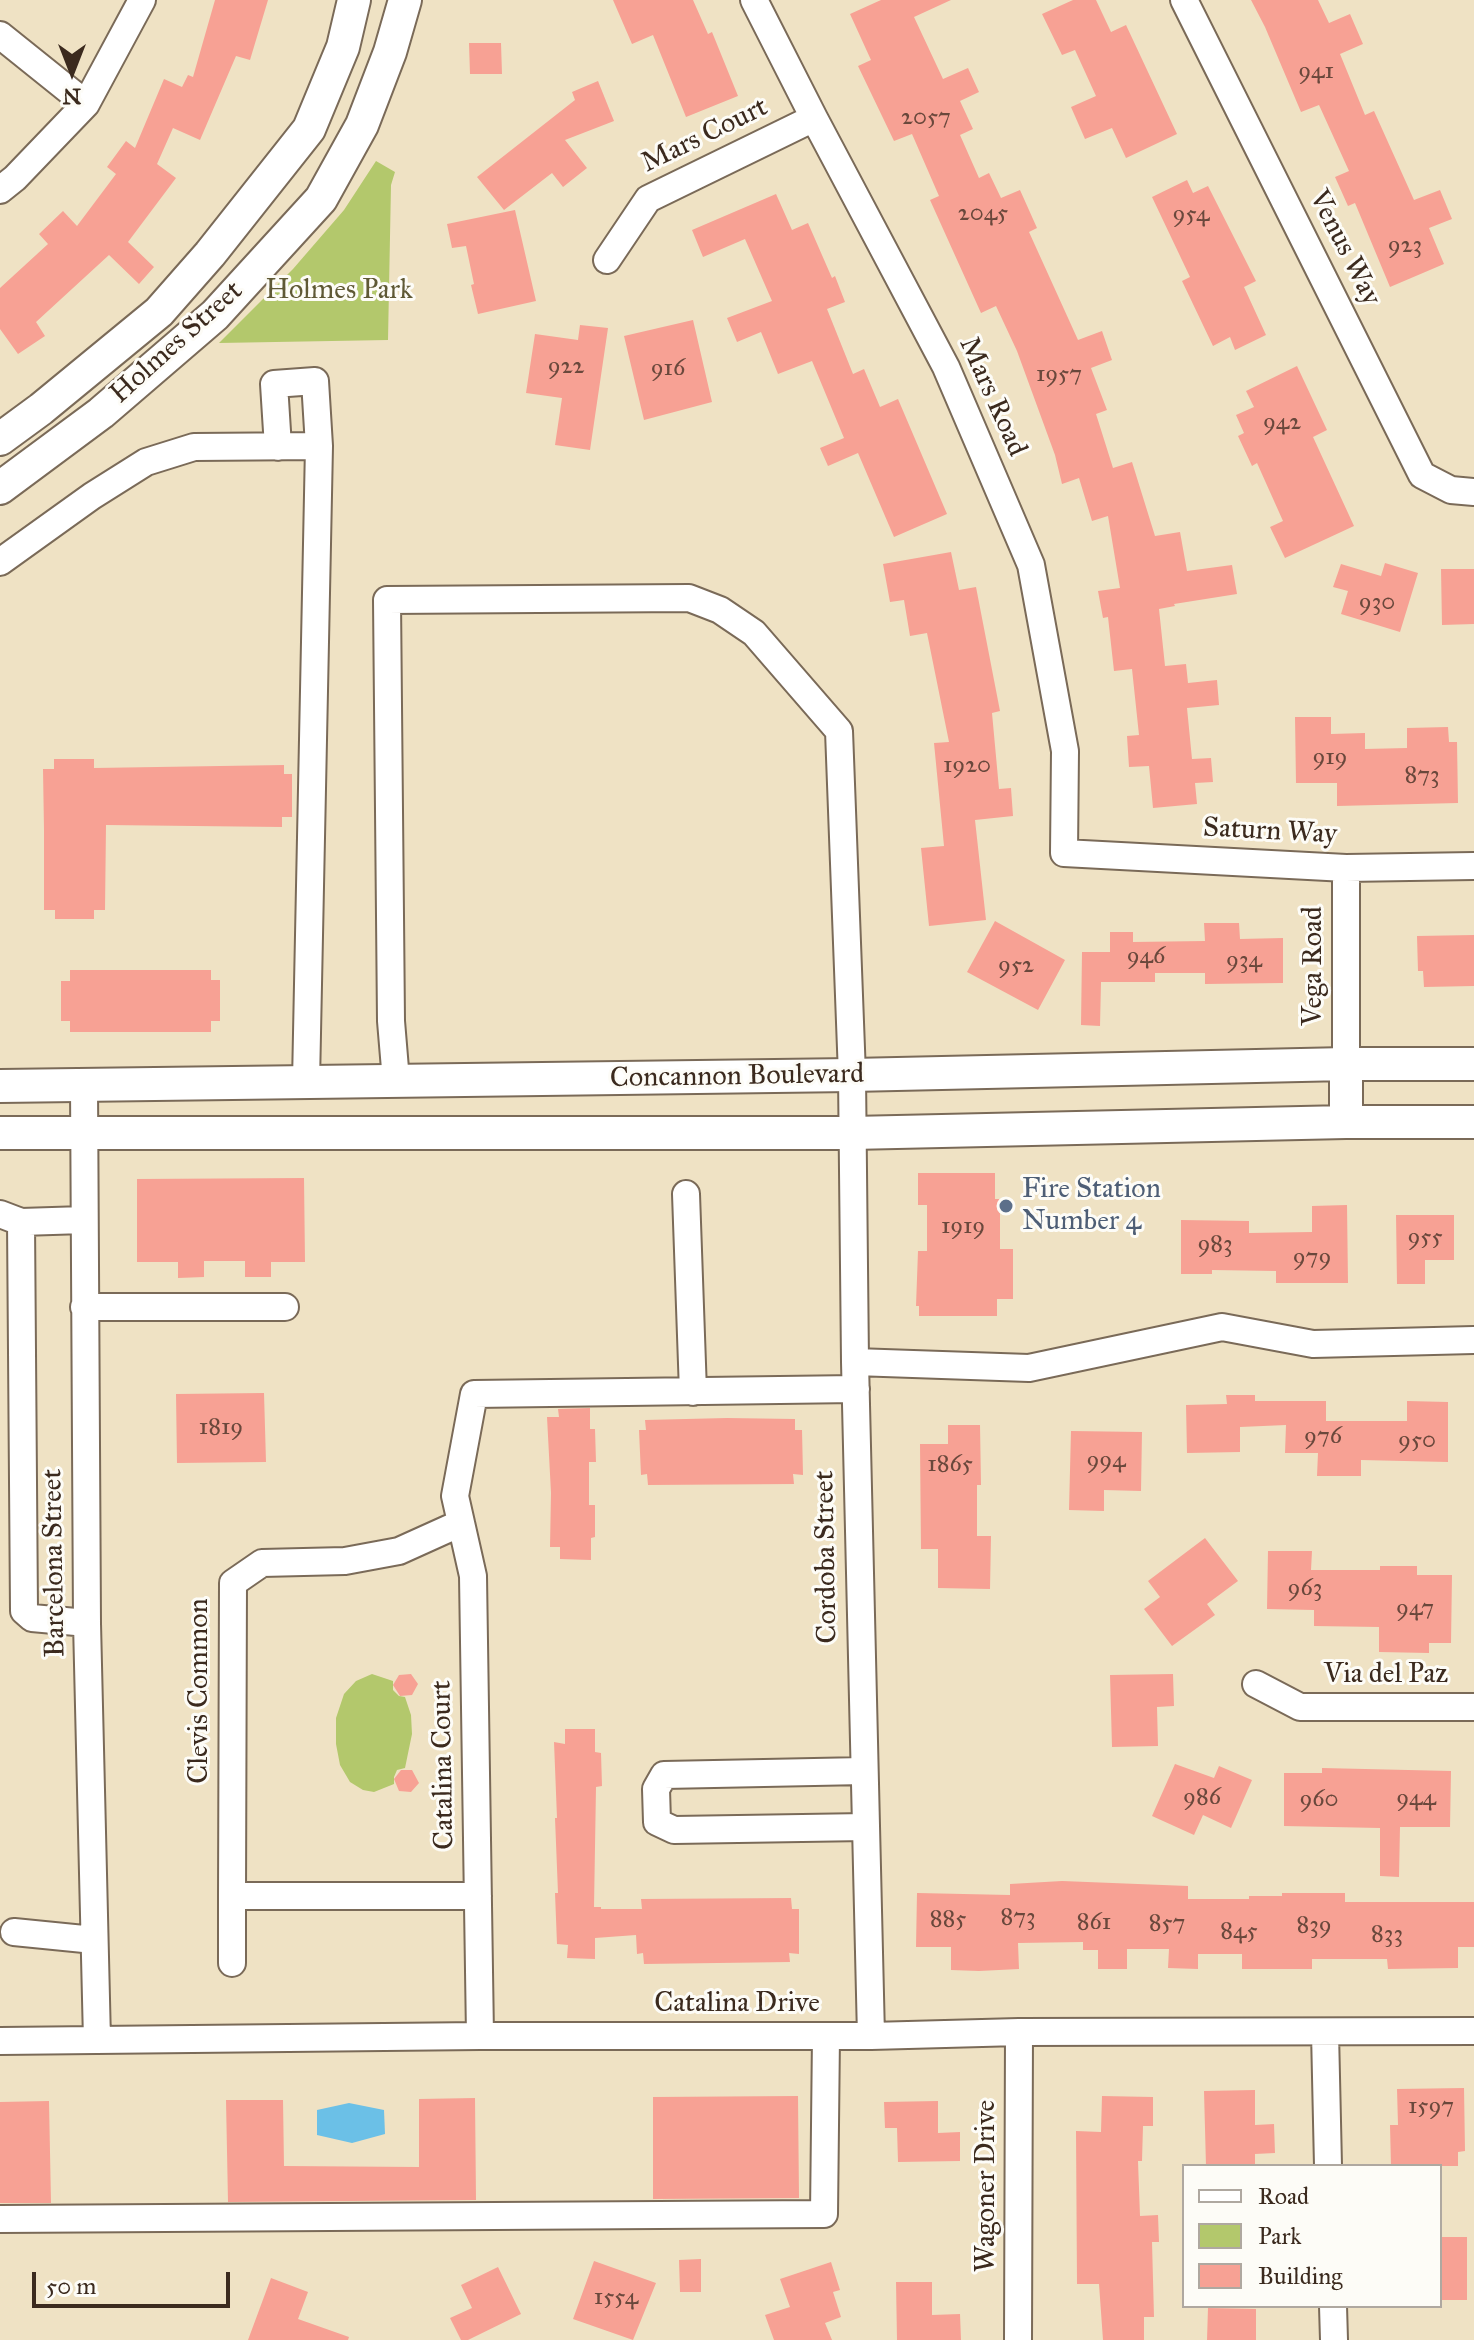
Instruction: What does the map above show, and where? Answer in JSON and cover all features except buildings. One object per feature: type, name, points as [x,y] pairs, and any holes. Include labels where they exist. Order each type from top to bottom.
[{"type":"main road","name":"Holmes Street","points":[[0,439],[159,312],[210,254],[309,129],[343,47],[354,0]]},
{"type":"main road","name":"Holmes Street","points":[[0,488],[101,413],[215,315],[321,199],[362,125],[390,52],[405,0]]},
{"type":"main road","points":[[1346,1064],[1346,1122]]},
{"type":"main road","name":"Concannon Boulevard","points":[[0,1086],[1474,1064]]},
{"type":"main road","name":"Concannon Boulevard","points":[[0,1133],[852,1133],[1474,1122]]},
{"type":"street","points":[[0,190],[86,104],[142,0]]},
{"type":"street","name":"Mars Road","points":[[754,0],[946,367],[1031,565],[1065,751],[1064,853]]},
{"type":"street","name":"Venus Way","points":[[1184,0],[1422,475],[1451,490],[1474,492]]},
{"type":"street","points":[[0,35],[86,104]]},
{"type":"street","name":"Mars Court","points":[[607,260],[648,199],[814,118]]},
{"type":"street","points":[[278,447],[274,384],[315,381],[319,446],[306,1082]]},
{"type":"street","points":[[0,562],[92,496],[146,462],[194,447],[319,446]]},
{"type":"street","name":"Cordoba Street","points":[[396,1081],[391,1021],[387,600],[689,598],[720,610],[754,633],[839,731],[852,1075],[855,1362],[871,2036]]},
{"type":"street","name":"Saturn Way","points":[[1064,853],[1346,868],[1474,866]]},
{"type":"street","name":"Vega Road","points":[[1346,868],[1346,1064]]},
{"type":"street","name":"Barcelona Street","points":[[84,1085],[87,1623],[97,2040]]},
{"type":"street","points":[[686,1194],[693,1392],[856,1389]]},
{"type":"street","points":[[84,1220],[10,1218],[24,1611],[32,1618],[87,1623]]},
{"type":"street","points":[[84,1307],[285,1307]]},
{"type":"street","points":[[855,1362],[1029,1368],[1222,1327],[1313,1344],[1474,1340]]},
{"type":"street","name":"Catalina Court","points":[[480,2036],[473,1576],[455,1496],[474,1394],[693,1392]]},
{"type":"street","name":"Clevis Common","points":[[232,1963],[233,1583],[262,1563],[345,1561],[399,1551],[461,1523]]},
{"type":"street","name":"Via del Paz","points":[[1256,1684],[1300,1707],[1474,1707]]},
{"type":"street","points":[[864,1771],[664,1775],[656,1789],[657,1822],[674,1830],[866,1827]]},
{"type":"street","points":[[232,1896],[478,1896]]},
{"type":"street","points":[[14,1932],[94,1940]]},
{"type":"street","name":"Catalina Drive","points":[[0,2041],[1474,2031]]},
{"type":"street","name":"Wagoner Drive","points":[[1018,2340],[1019,2032]]},
{"type":"street","points":[[1325,2032],[1328,2164]]},
{"type":"street","points":[[0,2219],[824,2214],[826,2036]]},
{"type":"street","points":[[1333,2308],[1334,2340]]},
{"type":"green space","name":"Holmes Park","points":[[376,161],[395,172],[391,185],[388,340],[219,343],[293,269],[344,210]]},
{"type":"green space","points":[[372,1674],[393,1681],[393,1690],[405,1697],[411,1715],[412,1734],[405,1768],[397,1770],[394,1784],[374,1792],[350,1782],[340,1765],[336,1744],[336,1718],[344,1694],[356,1681]]},
{"type":"water","points":[[349,2103],[384,2110],[385,2134],[352,2143],[317,2135],[317,2110]]},
{"type":"place","name":"Fire Station Number 4","points":[[1006,1206]]}]
